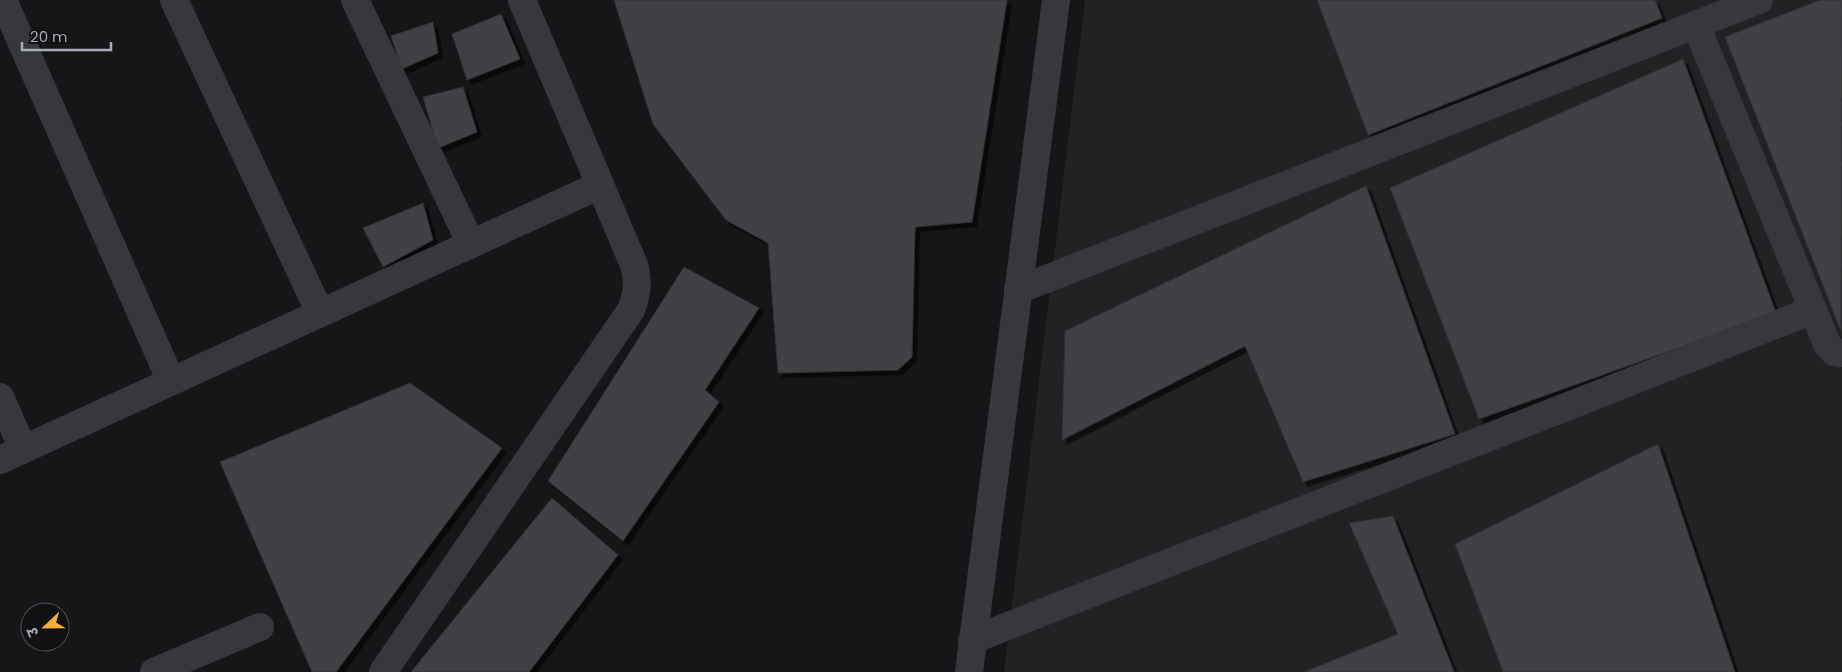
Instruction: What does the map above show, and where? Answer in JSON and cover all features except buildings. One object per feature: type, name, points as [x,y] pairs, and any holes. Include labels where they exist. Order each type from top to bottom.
[{"type":"street","points":[[3,0],[171,381]]},
{"type":"street","points":[[174,0],[320,314]]},
{"type":"street","points":[[356,0],[471,244]]},
{"type":"street","points":[[383,672],[631,310],[637,295],[638,277],[522,0]]},
{"type":"street","points":[[968,672],[1056,0]]},
{"type":"street","points":[[1018,290],[1759,0]]},
{"type":"street","points":[[1696,25],[1827,344],[1834,352],[1842,353]]},
{"type":"street","points":[[0,397],[12,454],[600,185]]},
{"type":"street","points":[[972,640],[1813,310]]},
{"type":"street","points":[[154,672],[260,627]]},
{"type":"shaded area","points":[[1085,0],[1842,0],[1842,672],[1004,672]]}]
